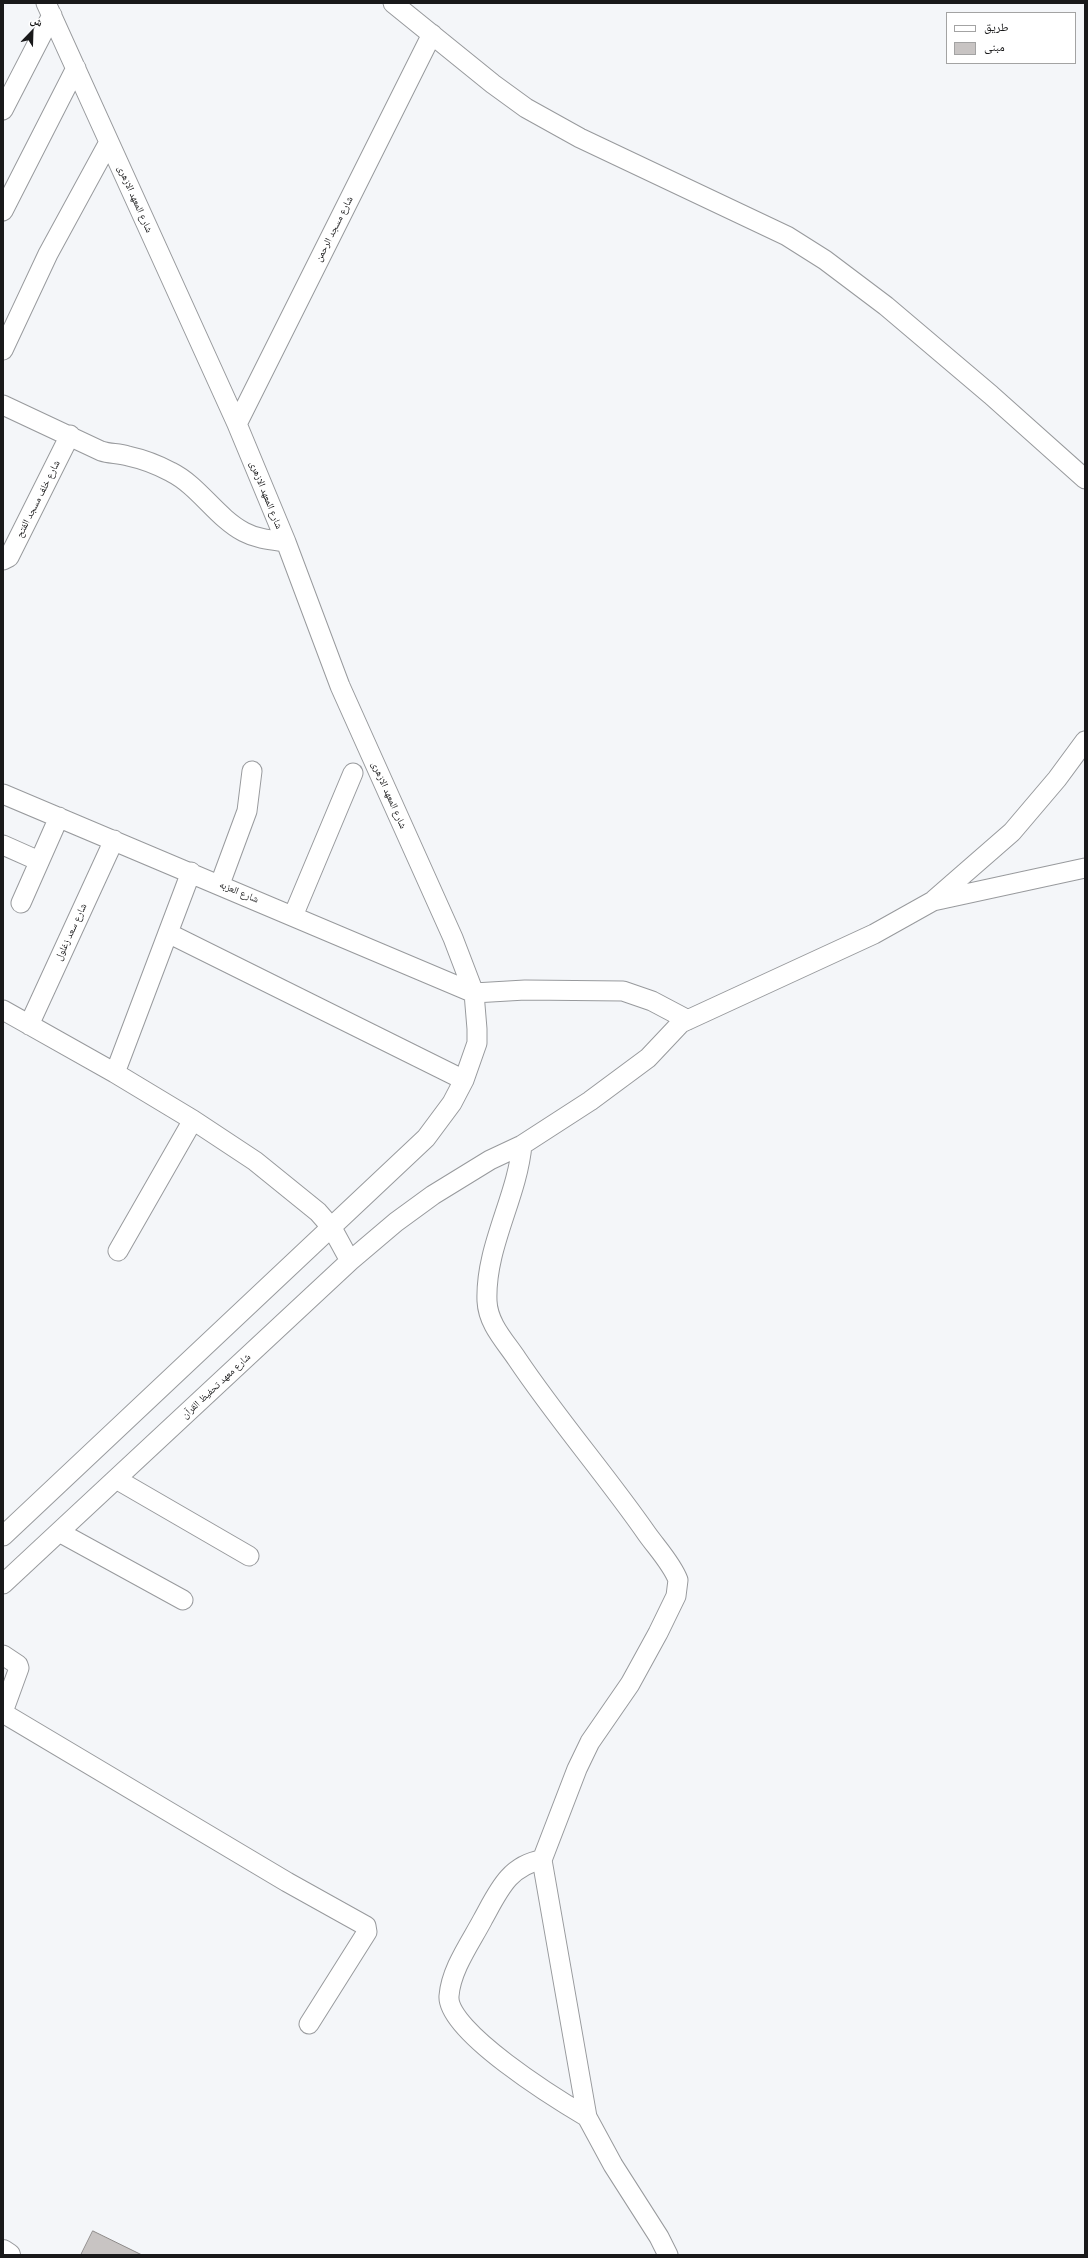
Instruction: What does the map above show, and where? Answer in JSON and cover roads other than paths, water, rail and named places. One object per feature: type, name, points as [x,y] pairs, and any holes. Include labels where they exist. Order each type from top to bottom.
[{"type":"street","points":[[393,3],[494,84],[533,112],[580,138],[787,236],[825,260],[886,306],[992,395],[1085,479]]},
{"type":"street","points":[[3,110],[49,9]]},
{"type":"street","name":"شارع المعهد الازهرى","points":[[3,1536],[426,1138],[452,1103],[464,1080],[476,1044],[477,1029],[474,993],[453,938],[340,686],[286,542],[237,424],[49,9]]},
{"type":"street","name":"شارع مسجد الرحمن","points":[[237,424],[432,34]]},
{"type":"street","points":[[3,211],[76,68]]},
{"type":"street","points":[[3,350],[48,254],[109,142]]},
{"type":"street","points":[[3,405],[113,455],[126,455],[171,472],[183,479],[219,513],[244,532],[259,538],[286,542]]},
{"type":"street","name":"شارع خلف مسجد الفتح","points":[[3,560],[9,557],[70,435]]},
{"type":"street","points":[[933,900],[1012,832],[1057,779],[1085,741]]},
{"type":"street","points":[[220,884],[247,812],[252,771]]},
{"type":"street","points":[[293,916],[353,773]]},
{"type":"street","name":"شارع العزبه","points":[[3,794],[220,884],[474,993]]},
{"type":"street","points":[[21,903],[59,817]]},
{"type":"street","name":"شارع سعد زغلول","points":[[29,1025],[114,840]]},
{"type":"street","points":[[3,845],[39,861]]},
{"type":"street","points":[[933,900],[1085,868]]},
{"type":"street","points":[[115,1073],[191,872]]},
{"type":"street","name":"شارع معهد تحفيظ القرآن","points":[[3,1584],[350,1261],[396,1222],[433,1194],[477,1168],[522,1145],[590,1100],[648,1058],[670,1033],[688,1020],[874,934],[933,900]]},
{"type":"street","points":[[168,933],[464,1080]]},
{"type":"street","points":[[474,993],[525,990],[623,991],[652,1001],[688,1020]]},
{"type":"street","points":[[3,1010],[115,1073],[193,1120],[284,1184],[318,1212],[332,1228],[350,1261]]},
{"type":"street","points":[[118,1251],[193,1120]]},
{"type":"street","points":[[522,1145],[520,1168],[496,1242],[489,1278],[488,1301],[491,1321],[543,1397],[634,1515],[678,1580],[676,1596],[658,1633],[630,1684],[590,1742],[577,1769],[542,1860],[587,2117],[612,2165],[659,2236],[668,2255]]},
{"type":"street","points":[[116,1478],[249,1556]]},
{"type":"street","points":[[59,1532],[183,1600]]},
{"type":"street","points":[[3,1655],[18,1665],[19,1668],[4,1717],[287,1882],[366,1926],[367,1932],[309,2024]]},
{"type":"street","points":[[542,1860],[528,1862],[516,1870],[502,1885],[453,1977],[449,2003],[453,2014],[481,2043],[550,2095],[587,2117]]},
{"type":"street","points":[[3,2251],[9,2255]]}]
